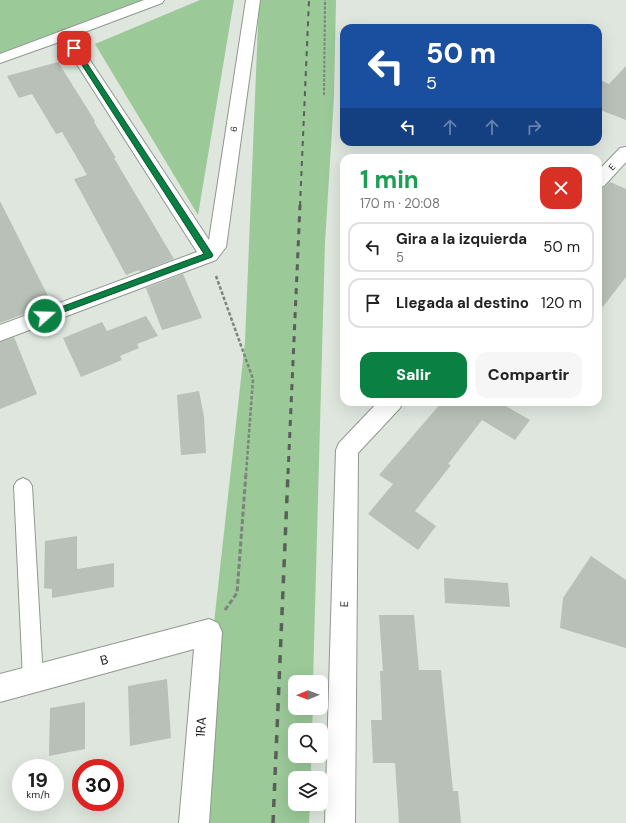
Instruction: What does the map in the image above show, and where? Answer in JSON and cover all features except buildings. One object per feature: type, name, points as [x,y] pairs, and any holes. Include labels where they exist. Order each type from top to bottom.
[{"type":"street","points":[[0,59],[157,0]]},
{"type":"street","name":"6","points":[[209,255],[217,247],[253,0]]},
{"type":"street","points":[[0,333],[209,255],[66,35]]},
{"type":"street","name":"E","points":[[602,178],[626,152]]},
{"type":"street","name":"E","points":[[340,823],[346,450],[388,406]]},
{"type":"street","name":"B","points":[[0,688],[209,632]]},
{"type":"street","name":"1RA","points":[[194,823],[209,632]]},
{"type":"lane","points":[[23,486],[34,679]]},
{"type":"path","points":[[324,95],[325,0]]},
{"type":"path","points":[[209,255],[253,379],[237,593],[209,632]]},
{"type":"green space","points":[[0,0],[146,0],[0,55]]},
{"type":"green space","points":[[200,0],[234,0],[198,215],[95,44]]},
{"type":"green space","points":[[259,0],[336,0],[334,97],[325,242],[313,675],[288,675],[288,715],[313,715],[312,723],[288,723],[288,763],[311,763],[311,771],[288,771],[288,811],[310,811],[309,823],[192,823],[245,342]]},
{"type":"railway","points":[[300,206],[309,0]]},
{"type":"railway","points":[[288,474],[300,205]]},
{"type":"railway","points":[[273,823],[288,473]]},
{"type":"route","points":[[45,316],[209,255],[74,48]]}]
